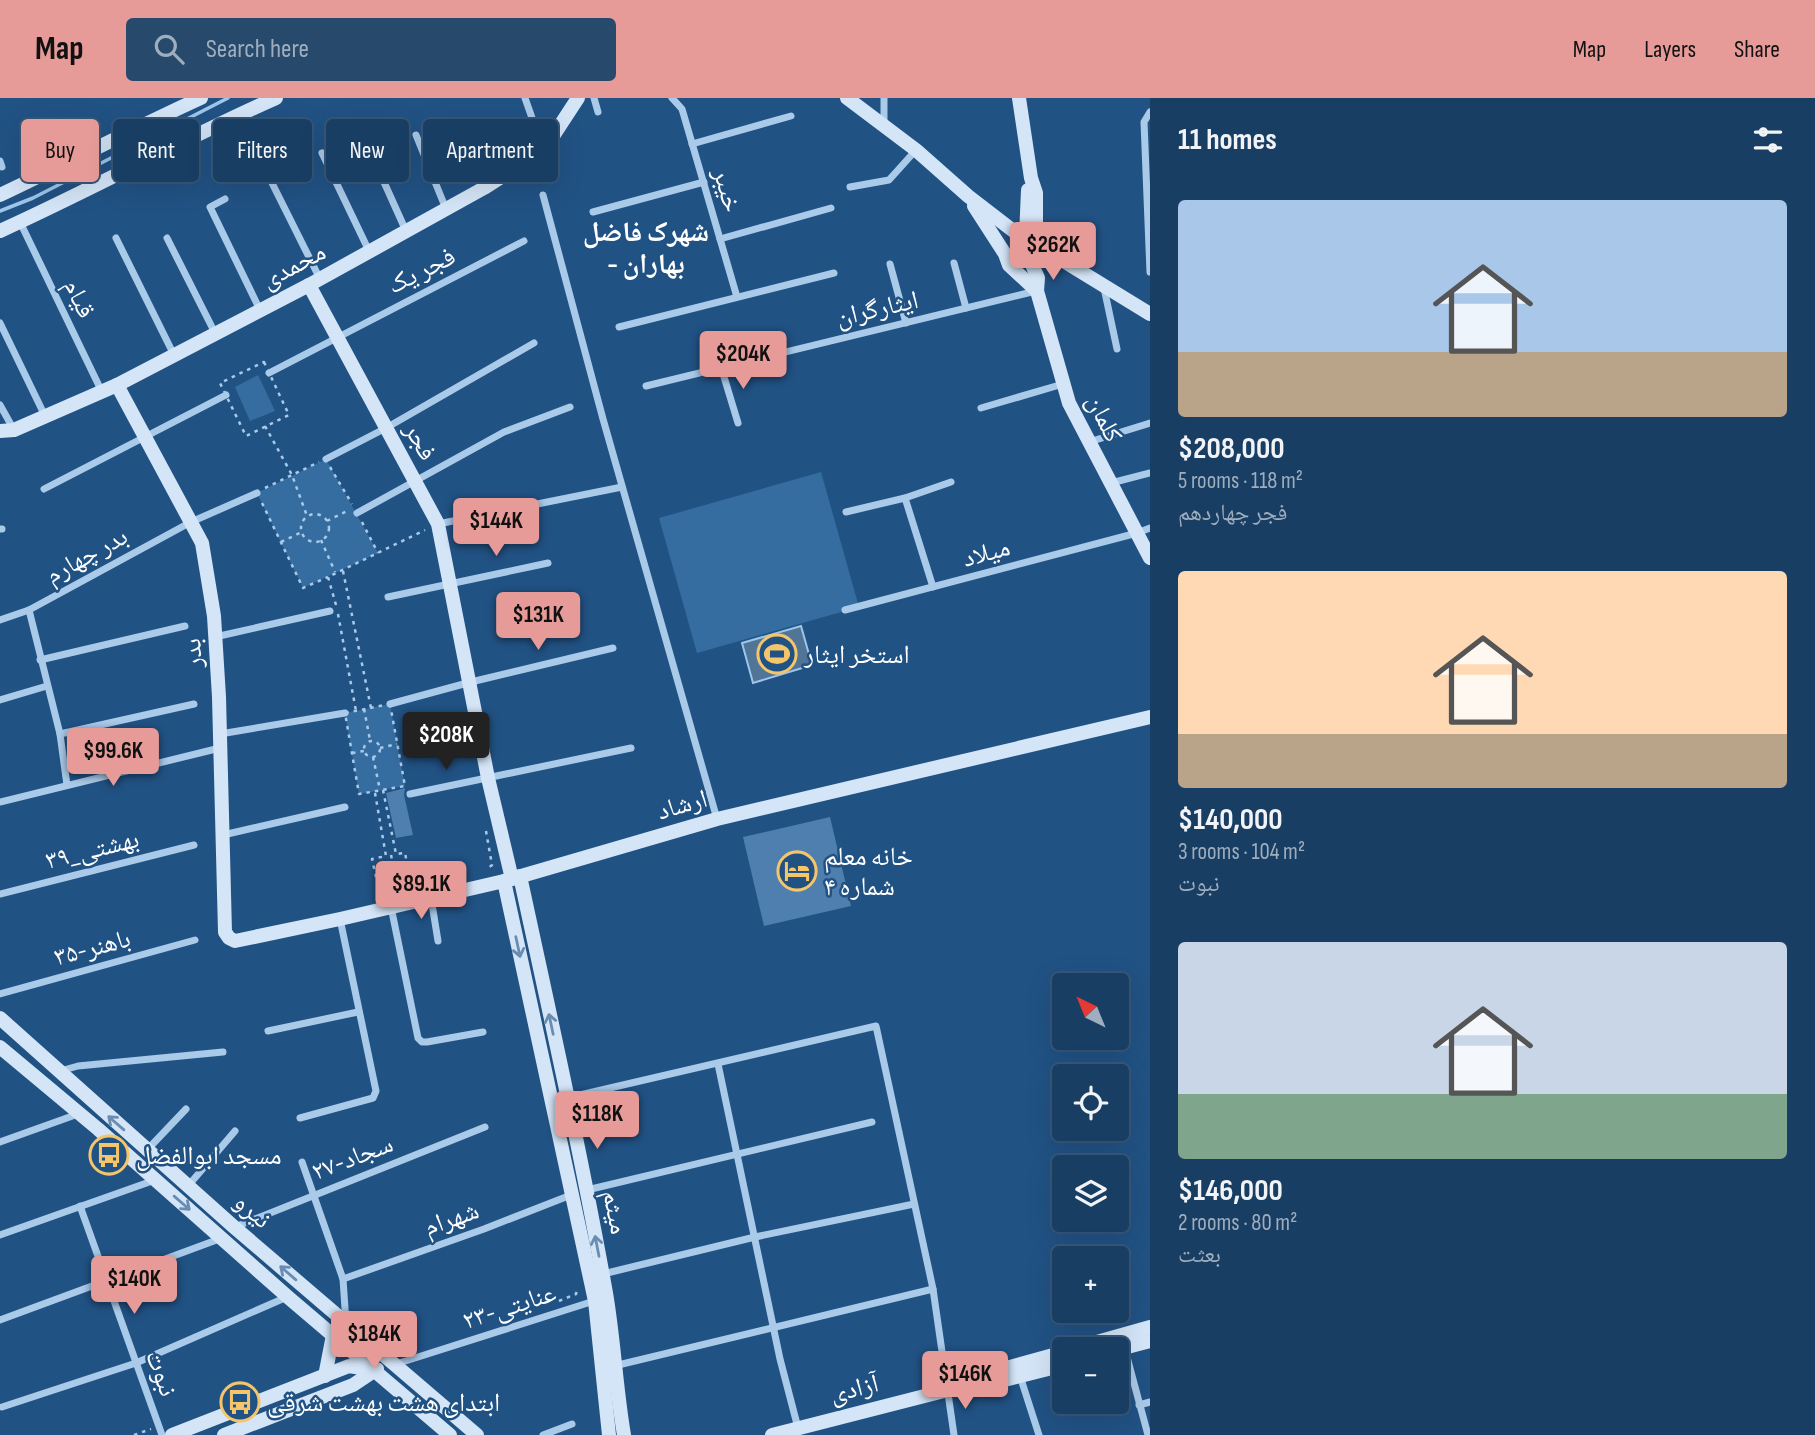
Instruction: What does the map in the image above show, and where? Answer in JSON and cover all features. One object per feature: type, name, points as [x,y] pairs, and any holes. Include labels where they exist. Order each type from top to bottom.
[{"type":"street","points":[[0,195],[201,98]]},
{"type":"street","points":[[0,231],[62,204],[212,126],[276,98]]},
{"type":"street","points":[[525,98],[533,119]]},
{"type":"street","name":"محمدی","points":[[558,129],[578,98]]},
{"type":"street","points":[[594,98],[598,112]]},
{"type":"street","name":"خیبر","points":[[672,98],[682,109],[737,297]]},
{"type":"street","points":[[847,98],[916,150],[1032,249]]},
{"type":"street","points":[[884,98],[884,126]]},
{"type":"street","name":"کلمان","points":[[1019,98],[1031,178],[1036,193],[1032,249],[1038,278],[1037,291],[1063,384],[1069,404],[1111,483],[1144,531],[1150,558]]},
{"type":"street","points":[[1150,112],[1144,122],[1149,187],[1150,272]]},
{"type":"street","points":[[692,144],[791,116]]},
{"type":"street","points":[[416,135],[446,209]]},
{"type":"street","points":[[850,187],[889,180],[916,150]]},
{"type":"street","points":[[322,153],[369,251]]},
{"type":"street","points":[[270,182],[314,282]]},
{"type":"street","points":[[384,182],[406,231]]},
{"type":"street","points":[[482,182],[484,188]]},
{"type":"street","name":"محمدی","points":[[7,431],[117,386],[314,282],[493,182]]},
{"type":"street","points":[[593,212],[704,182]]},
{"type":"street","points":[[544,195],[622,487],[717,819]]},
{"type":"street","points":[[968,196],[1013,269],[1037,291]]},
{"type":"street","points":[[225,199],[210,207],[260,310]]},
{"type":"street","points":[[720,239],[831,208]]},
{"type":"street","name":"قیام","points":[[20,222],[102,392]]},
{"type":"street","points":[[167,237],[216,334]]},
{"type":"street","points":[[116,238],[175,355]]},
{"type":"street","name":"فجر یک","points":[[269,373],[524,241]]},
{"type":"street","points":[[1005,254],[1009,243],[1057,257],[1150,314]]},
{"type":"street","points":[[1013,269],[1024,271],[1032,249]]},
{"type":"street","points":[[954,263],[966,309]]},
{"type":"street","points":[[890,264],[906,323]]},
{"type":"street","points":[[619,327],[834,273]]},
{"type":"street","name":"فجر","points":[[314,282],[338,336],[438,524],[488,778],[512,879]]},
{"type":"street","points":[[1103,284],[1117,349]]},
{"type":"street","name":"ایثارگران","points":[[646,386],[1037,291]]},
{"type":"street","points":[[0,323],[45,416]]},
{"type":"street","points":[[326,459],[386,428],[534,343]]},
{"type":"street","points":[[721,367],[738,424]]},
{"type":"street","points":[[981,408],[1063,384]]},
{"type":"street","name":"بدر","points":[[117,386],[202,543],[214,616],[225,932],[229,939]]},
{"type":"street","points":[[44,489],[226,395]]},
{"type":"street","points":[[0,405],[7,431]]},
{"type":"street","points":[[355,510],[505,432],[570,407]]},
{"type":"street","points":[[1089,442],[1150,423]]},
{"type":"street","points":[[1111,483],[1150,473]]},
{"type":"street","points":[[846,512],[905,498],[951,482]]},
{"type":"street","points":[[438,524],[622,487]]},
{"type":"street","name":"بدر چهارم","points":[[0,620],[29,610],[191,522],[257,493]]},
{"type":"street","points":[[905,498],[933,587]]},
{"type":"street","name":"میلاد","points":[[845,610],[1144,531]]},
{"type":"street","points":[[388,597],[548,563]]},
{"type":"street","points":[[29,610],[60,734],[67,785]]},
{"type":"street","points":[[215,637],[330,611]]},
{"type":"street","points":[[40,660],[185,626]]},
{"type":"street","points":[[390,704],[613,648]]},
{"type":"street","points":[[0,700],[47,686]]},
{"type":"street","points":[[60,734],[194,704]]},
{"type":"street","points":[[0,802],[220,741],[345,713]]},
{"type":"street","name":"ارشاد","points":[[229,939],[235,941],[340,919],[512,879],[717,819],[1150,717]]},
{"type":"street","points":[[410,794],[631,748]]},
{"type":"street","points":[[223,835],[345,807]]},
{"type":"street","name":"۳۹_بهشتی","points":[[0,894],[194,845]]},
{"type":"street","name":"میثم","points":[[512,879],[524,895],[567,1098],[595,1300],[609,1435]]},
{"type":"street","name":"میثم","points":[[512,879],[508,899],[579,1192],[603,1274],[624,1435]]},
{"type":"street","points":[[508,899],[518,891],[524,895]]},
{"type":"street","points":[[431,897],[438,941]]},
{"type":"street","points":[[397,905],[418,1038],[426,1042],[483,1032]]},
{"type":"street","points":[[300,1118],[373,1098],[375,1094],[340,919]]},
{"type":"street","name":"۳۵-باهنر","points":[[0,994],[195,940]]},
{"type":"street","points":[[268,1031],[358,1012]]},
{"type":"street","name":"نیرو","points":[[0,1018],[234,1227],[477,1435]]},
{"type":"street","points":[[567,1098],[876,1026],[933,1289],[954,1435]]},
{"type":"street","points":[[4,1055],[27,1042]]},
{"type":"street","points":[[60,1072],[79,1066],[223,1052]]},
{"type":"street","name":"نیرو","points":[[4,1055],[79,1114],[287,1297],[450,1435]]},
{"type":"street","points":[[718,1064],[797,1428]]},
{"type":"street","points":[[147,1150],[186,1110]]},
{"type":"street","points":[[0,1142],[79,1114]]},
{"type":"street","name":"شهرام","points":[[343,1279],[579,1192],[872,1122]]},
{"type":"street","name":"۲۷-سجاد","points":[[234,1227],[485,1128]]},
{"type":"street","points":[[188,1186],[235,1131]]},
{"type":"street","points":[[302,1162],[343,1279],[346,1324]]},
{"type":"street","points":[[0,1235],[155,1179]]},
{"type":"street","points":[[603,1274],[755,1237],[914,1204]]},
{"type":"street","name":"نبوت","points":[[80,1206],[162,1435]]},
{"type":"street","points":[[0,1320],[222,1238]]},
{"type":"street","points":[[614,1366],[933,1289]]},
{"type":"street","points":[[2,1407],[136,1363],[287,1297]]},
{"type":"street","name":"۲۳-عنایتی","points":[[396,1364],[595,1300]]},
{"type":"street","points":[[1129,1340],[1150,1328]]},
{"type":"street","points":[[325,1376],[333,1335]]},
{"type":"street","points":[[1129,1344],[1150,1341]]},
{"type":"street","name":"آزادی","points":[[772,1435],[948,1390],[981,1386],[1052,1357]]},
{"type":"street","points":[[227,1434],[353,1385],[375,1370],[396,1364]]},
{"type":"street","points":[[172,1435],[349,1366],[375,1370]]},
{"type":"street","points":[[349,1366],[357,1375],[353,1385]]},
{"type":"street","name":"آزادی","points":[[1019,1371],[1052,1367]]},
{"type":"street","points":[[1019,1371],[1039,1435]]},
{"type":"street","points":[[1129,1372],[1149,1435]]},
{"type":"street","points":[[1139,1405],[1150,1402]]},
{"type":"street","points":[[543,1435],[572,1424]]},
{"type":"path","points":[[264,362],[269,373],[289,415],[246,436],[220,383],[264,362]]},
{"type":"path","points":[[265,426],[292,475],[307,516]]},
{"type":"path","points":[[326,459],[257,493],[303,588],[438,524]]},
{"type":"path","points":[[327,521],[355,510]]},
{"type":"path","points":[[320,515],[327,521],[327,534],[321,540],[310,541],[302,532],[302,523],[307,516],[320,515]]},
{"type":"path","points":[[281,542],[302,532]]},
{"type":"path","points":[[321,540],[336,574]]},
{"type":"path","points":[[343,571],[370,708]]},
{"type":"path","points":[[328,577],[338,609],[356,710]]},
{"type":"path","points":[[390,704],[405,786],[359,794],[345,713],[390,704]]},
{"type":"path","points":[[364,709],[370,741]]},
{"type":"path","points":[[370,741],[380,748]]},
{"type":"path","points":[[364,751],[370,741]]},
{"type":"path","points":[[380,748],[397,744]]},
{"type":"path","points":[[373,757],[380,748]]},
{"type":"path","points":[[352,753],[364,751]]},
{"type":"path","points":[[364,751],[373,757]]},
{"type":"path","points":[[373,757],[397,854]]},
{"type":"path","points":[[375,791],[386,856]]},
{"type":"path","points":[[485,829],[492,865],[486,870]]},
{"type":"path","points":[[405,853],[397,905],[372,859],[405,853]]},
{"type":"path","points":[[391,855],[397,905]]},
{"type":"path","points":[[559,1300],[576,1294],[578,1286]]},
{"type":"path","points":[[134,1435],[159,1425]]},
{"type":"shaded area","points":[[258,375],[275,411],[250,421],[235,387]]},
{"type":"shaded area","points":[[326,459],[378,553],[303,588],[257,493]]},
{"type":"shaded area","points":[[821,472],[859,607],[697,653],[659,518]]},
{"type":"shaded area","name":"استخر ایثار","points":[[801,626],[812,665],[753,683],[742,643]]},
{"type":"shaded area","points":[[390,704],[405,786],[359,794],[345,713]]},
{"type":"building","points":[[405,788],[404,795],[413,835],[396,838],[386,793]]},
{"type":"building","name":"خانه معلم شماره ۴","points":[[830,817],[851,906],[764,926],[743,837]]},
{"type":"waterway","points":[[0,211],[33,198],[228,98]]},
{"type":"place","name":"استخر ایثار","points":[[777,654]]},
{"type":"place","name":"خانه معلم شماره ۴","points":[[797,871]]},
{"type":"place","name":"مسجد ابوالفضل","points":[[109,1155]]},
{"type":"place","name":"ابتدای هشت بهشت شرقی","points":[[240,1402]]},
{"type":"district","name":"شهرک فاضل - بهاران","points":[[646,247]]}]
